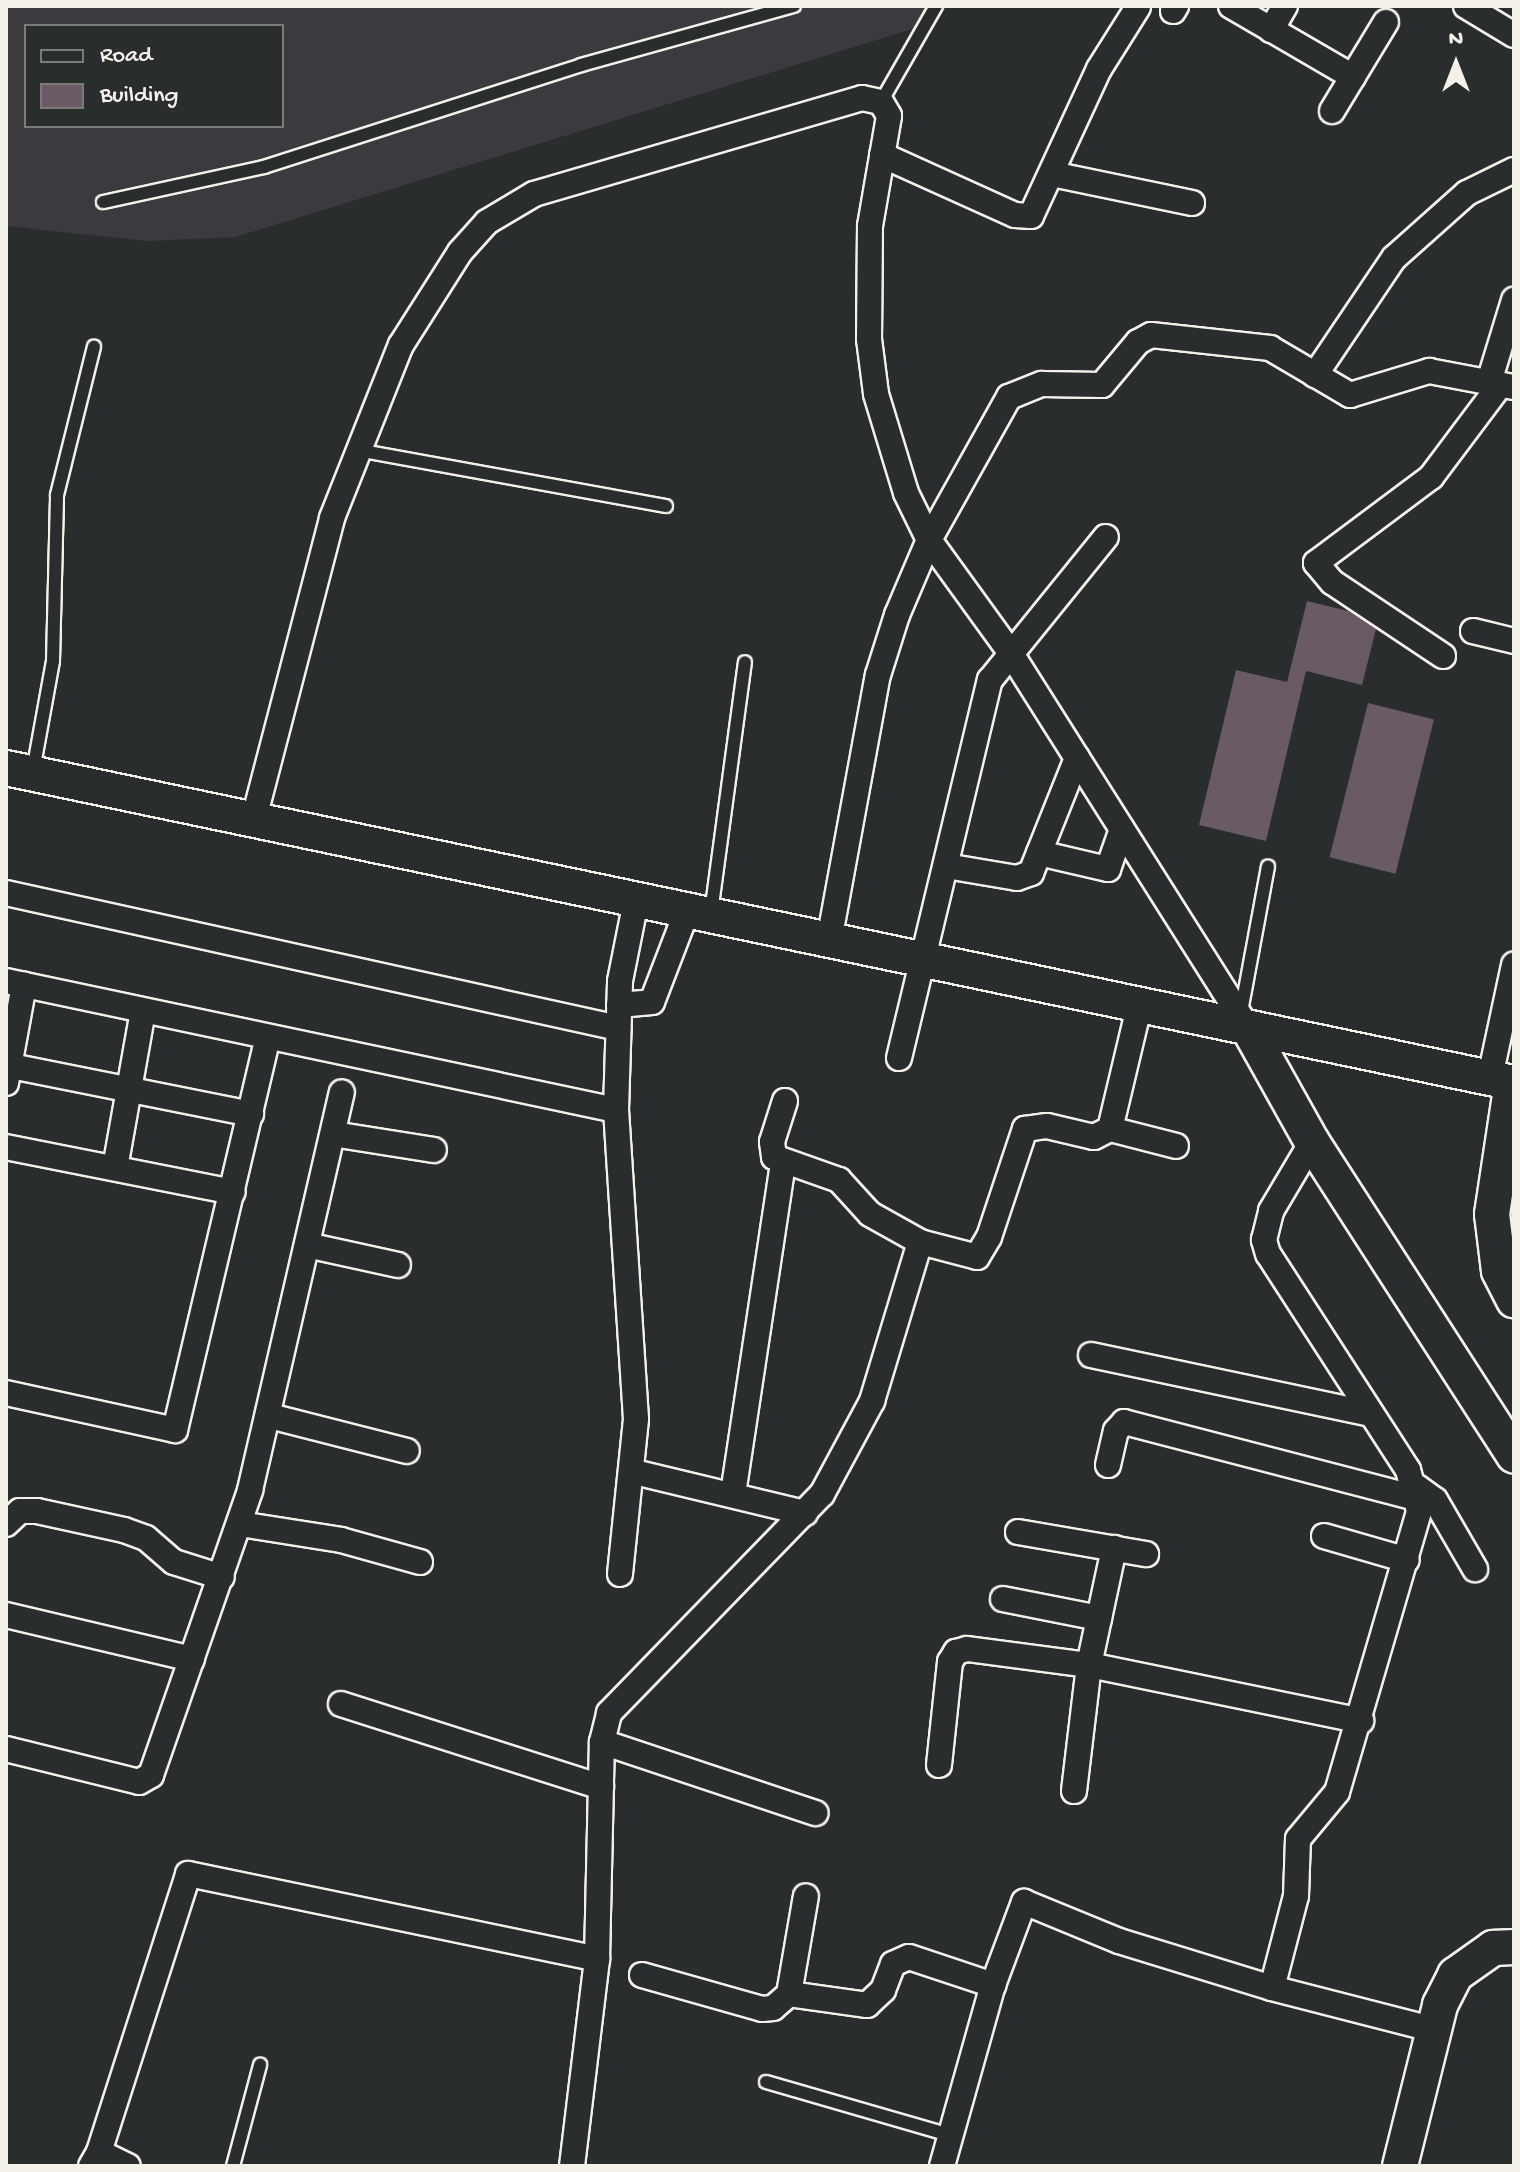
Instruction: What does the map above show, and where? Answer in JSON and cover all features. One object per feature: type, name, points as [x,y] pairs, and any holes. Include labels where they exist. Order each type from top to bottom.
[{"type":"street","points":[[1231,6],[1353,77]]},
{"type":"street","points":[[1271,30],[1285,6]]},
{"type":"street","points":[[1466,6],[1514,35]]},
{"type":"street","points":[[882,155],[1023,218],[1037,210],[1099,69],[1138,7]]},
{"type":"street","points":[[1332,111],[1386,22]]},
{"type":"street","points":[[253,822],[332,518],[401,345],[425,302],[460,252],[510,205],[862,98],[881,102],[889,116],[867,265],[876,394],[906,493],[929,540],[1010,652],[1245,1023],[1312,1142],[1514,1455]]},
{"type":"street","points":[[1315,375],[1394,258],[1467,193],[1514,170]]},
{"type":"street","points":[[1052,174],[1192,203]]},
{"type":"street","points":[[1443,656],[1332,582],[1316,563],[1431,477],[1501,385],[1514,300]]},
{"type":"street","points":[[829,941],[878,675],[929,540],[992,422],[1009,397],[1023,388],[1102,385],[1138,342],[1151,335],[1252,343],[1350,395],[1429,371],[1501,385]]},
{"type":"street","points":[[899,1058],[926,961],[984,697],[1010,652],[1106,537]]},
{"type":"street","points":[[1473,631],[1514,641]]},
{"type":"street","points":[[946,866],[1025,878],[1039,853],[1077,758]]},
{"type":"street","points":[[19,771],[1139,1007],[1245,1023],[1505,1081]]},
{"type":"street","points":[[1039,853],[1108,869],[1122,829]]},
{"type":"street","points":[[6,893],[619,1016],[652,1002],[699,914]]},
{"type":"street","points":[[620,1574],[634,1472],[632,1323],[616,1110],[619,1016],[636,901]]},
{"type":"street","points":[[1514,965],[1492,1214],[1499,1271],[1514,1300]]},
{"type":"street","points":[[251,1114],[129,1088],[7,1071],[15,983],[616,1110]]},
{"type":"street","points":[[1110,1129],[1139,1007]]},
{"type":"street","points":[[115,1168],[143,1011]]},
{"type":"street","points":[[6,1393],[175,1430],[268,1038]]},
{"type":"street","points":[[6,1749],[146,1782],[166,1743],[240,1524],[270,1416],[342,1093]]},
{"type":"street","points":[[785,1101],[771,1150],[783,1162],[839,1180],[870,1214],[920,1242],[968,1258],[983,1252],[1025,1129],[1047,1126],[1094,1137],[1110,1129],[1176,1146]]},
{"type":"street","points":[[333,1134],[434,1150]]},
{"type":"street","points":[[1272,1988],[1296,1896],[1301,1830],[1333,1801],[1361,1721],[1407,1560],[1418,1493],[1268,1254],[1264,1240],[1280,1191],[1312,1142]]},
{"type":"street","points":[[6,1147],[233,1192]]},
{"type":"street","points":[[733,1494],[783,1162]]},
{"type":"street","points":[[572,2166],[597,1959],[602,1742],[609,1713],[620,1698],[805,1513],[845,1457],[872,1401],[920,1242]]},
{"type":"street","points":[[307,1245],[398,1265]]},
{"type":"street","points":[[1091,1355],[1370,1414]]},
{"type":"street","points":[[270,1416],[407,1451]]},
{"type":"street","points":[[1108,1465],[1116,1431],[1124,1422],[1418,1493],[1435,1500],[1475,1569]]},
{"type":"street","points":[[634,1472],[805,1513]]},
{"type":"street","points":[[6,1524],[20,1511],[37,1511],[124,1530],[146,1538],[174,1562],[222,1577]]},
{"type":"street","points":[[240,1524],[341,1540],[420,1562]]},
{"type":"street","points":[[1018,1532],[1146,1554]]},
{"type":"street","points":[[1324,1536],[1407,1560]]},
{"type":"street","points":[[1074,1791],[1089,1665],[1114,1548]]},
{"type":"street","points":[[1003,1599],[1099,1618]]},
{"type":"street","points":[[6,1615],[192,1659]]},
{"type":"street","points":[[939,1765],[947,1680],[956,1652],[1001,1652],[1089,1665],[1361,1721]]},
{"type":"street","points":[[341,1704],[601,1787]]},
{"type":"street","points":[[602,1742],[815,1813]]},
{"type":"street","points":[[128,2166],[95,2159],[188,1874],[597,1959]]},
{"type":"street","points":[[642,1975],[762,2009],[773,2008],[789,1994],[806,1896]]},
{"type":"street","points":[[942,2166],[993,1985],[1024,1902],[1119,1941],[1272,1988],[1435,2030]]},
{"type":"street","points":[[1400,2166],[1435,2030],[1455,1975],[1493,1948],[1514,1947]]},
{"type":"street","points":[[789,1994],[867,2005],[883,1990],[893,1964],[909,1957],[993,1985]]},
{"type":"lane","points":[[103,202],[264,167],[581,65],[794,6]]},
{"type":"lane","points":[[881,102],[936,6]]},
{"type":"lane","points":[[19,771],[53,661],[57,495],[94,347]]},
{"type":"lane","points":[[357,450],[666,506]]},
{"type":"lane","points":[[699,914],[745,662]]},
{"type":"lane","points":[[1245,1023],[1268,866]]},
{"type":"lane","points":[[233,2166],[260,2065]]},
{"type":"lane","points":[[766,2082],[950,2135]]},
{"type":"shaded area","points":[[6,6],[944,6],[935,22],[235,237],[147,241],[6,226]]},
{"type":"building","points":[[1307,601],[1348,611],[1376,629],[1362,685],[1306,671],[1266,841],[1199,825],[1236,670],[1287,682]]},
{"type":"building","points":[[1368,703],[1434,719],[1396,874],[1330,857]]}]
